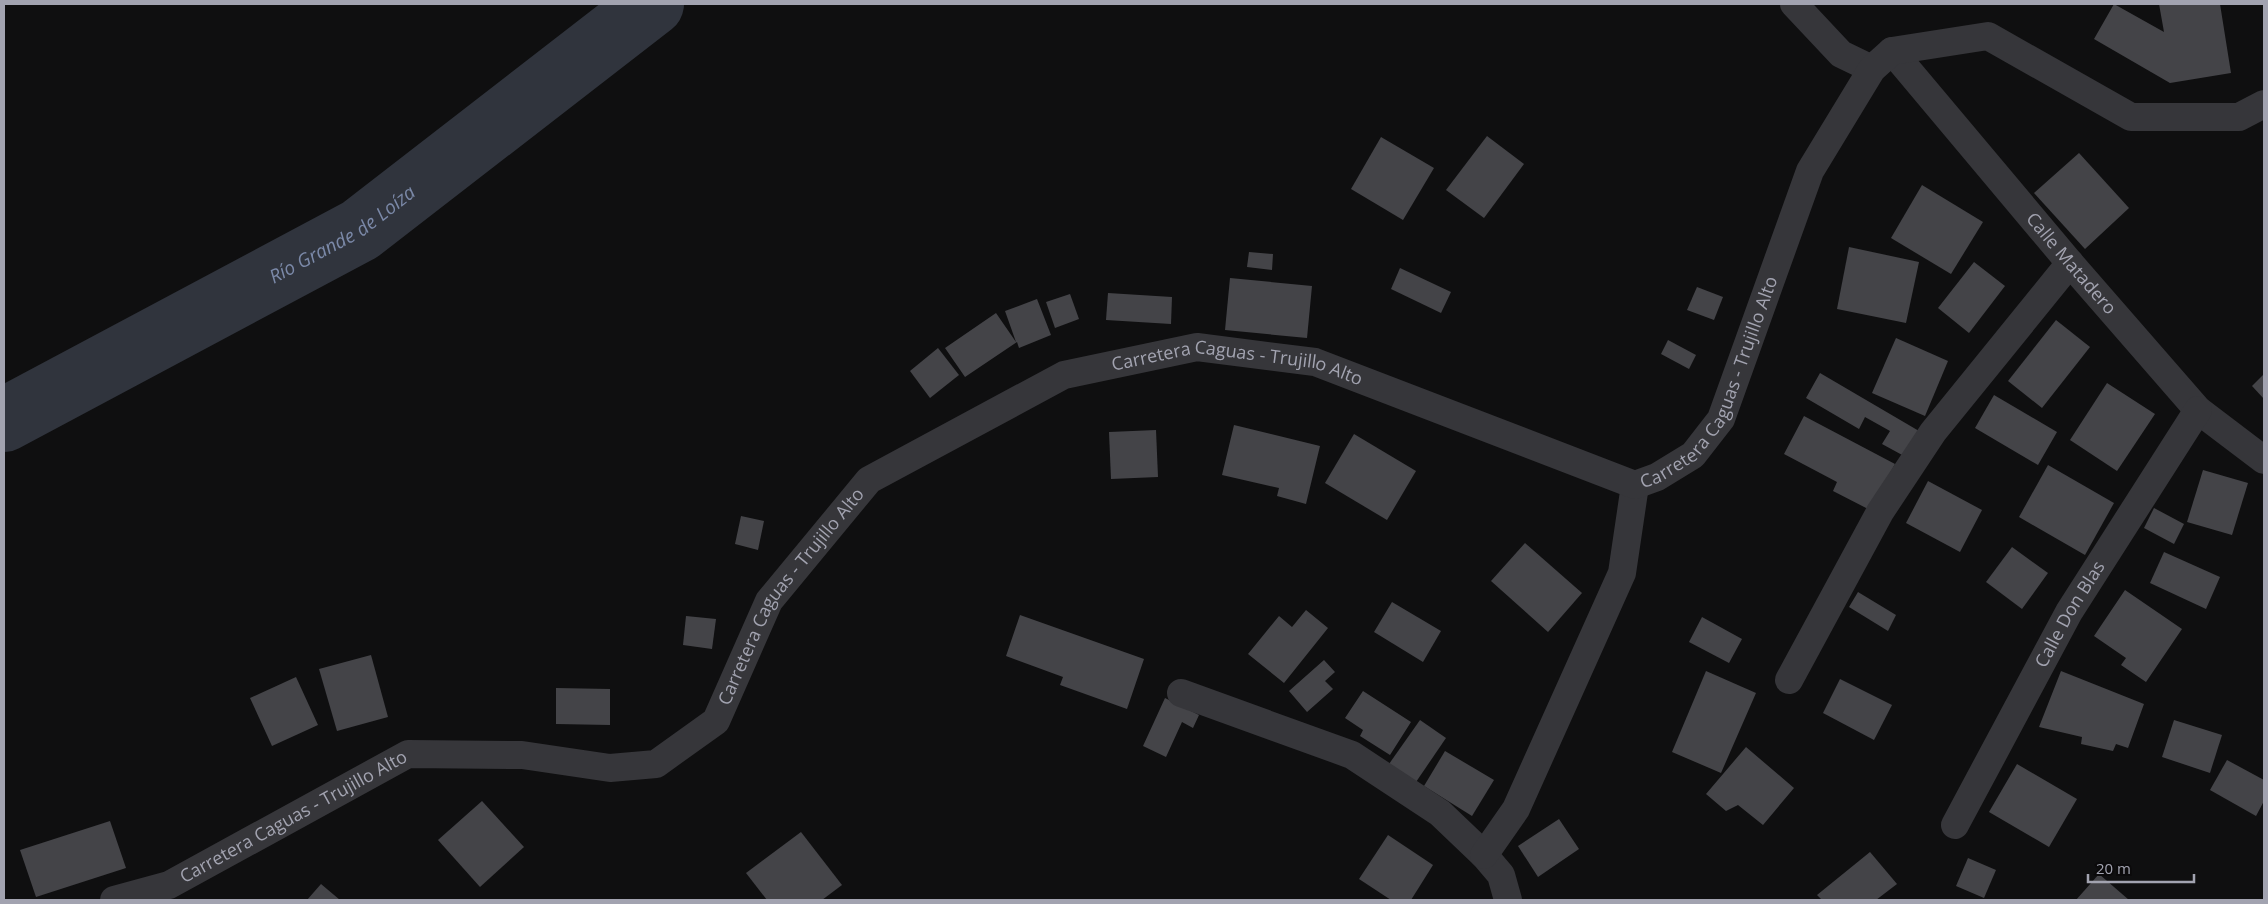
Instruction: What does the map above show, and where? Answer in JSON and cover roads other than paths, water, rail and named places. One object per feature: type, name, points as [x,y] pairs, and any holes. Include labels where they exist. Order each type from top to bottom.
[{"type":"street","points":[[1794,4],[1841,54],[1872,69]]},
{"type":"street","points":[[1892,51],[1988,36],[2131,116],[2239,117],[2264,104]]},
{"type":"street","name":"Carretera Caguas - Trujillo Alto","points":[[114,900],[169,885],[408,754],[522,755],[610,768],[656,764],[716,721],[769,601],[869,480],[1064,375],[1197,347],[1315,362],[1635,485],[1657,477],[1692,455],[1721,419],[1810,171],[1872,69],[1892,51]]},
{"type":"street","name":"Calle Matadero","points":[[1892,51],[2070,263],[2198,410],[2263,457]]},
{"type":"street","points":[[1789,680],[1880,512],[1933,432],[2070,263]]},
{"type":"street","name":"Calle Don Blas","points":[[1955,826],[2069,612],[2198,410]]},
{"type":"street","points":[[1484,855],[1516,809],[1622,573],[1635,485]]},
{"type":"street","points":[[1181,692],[1352,755],[1440,812],[1484,855],[1501,875],[1508,900]]},
{"type":"waterway","name":"Río Grande de Loíza","points":[[4,420],[360,230],[652,4]]}]
